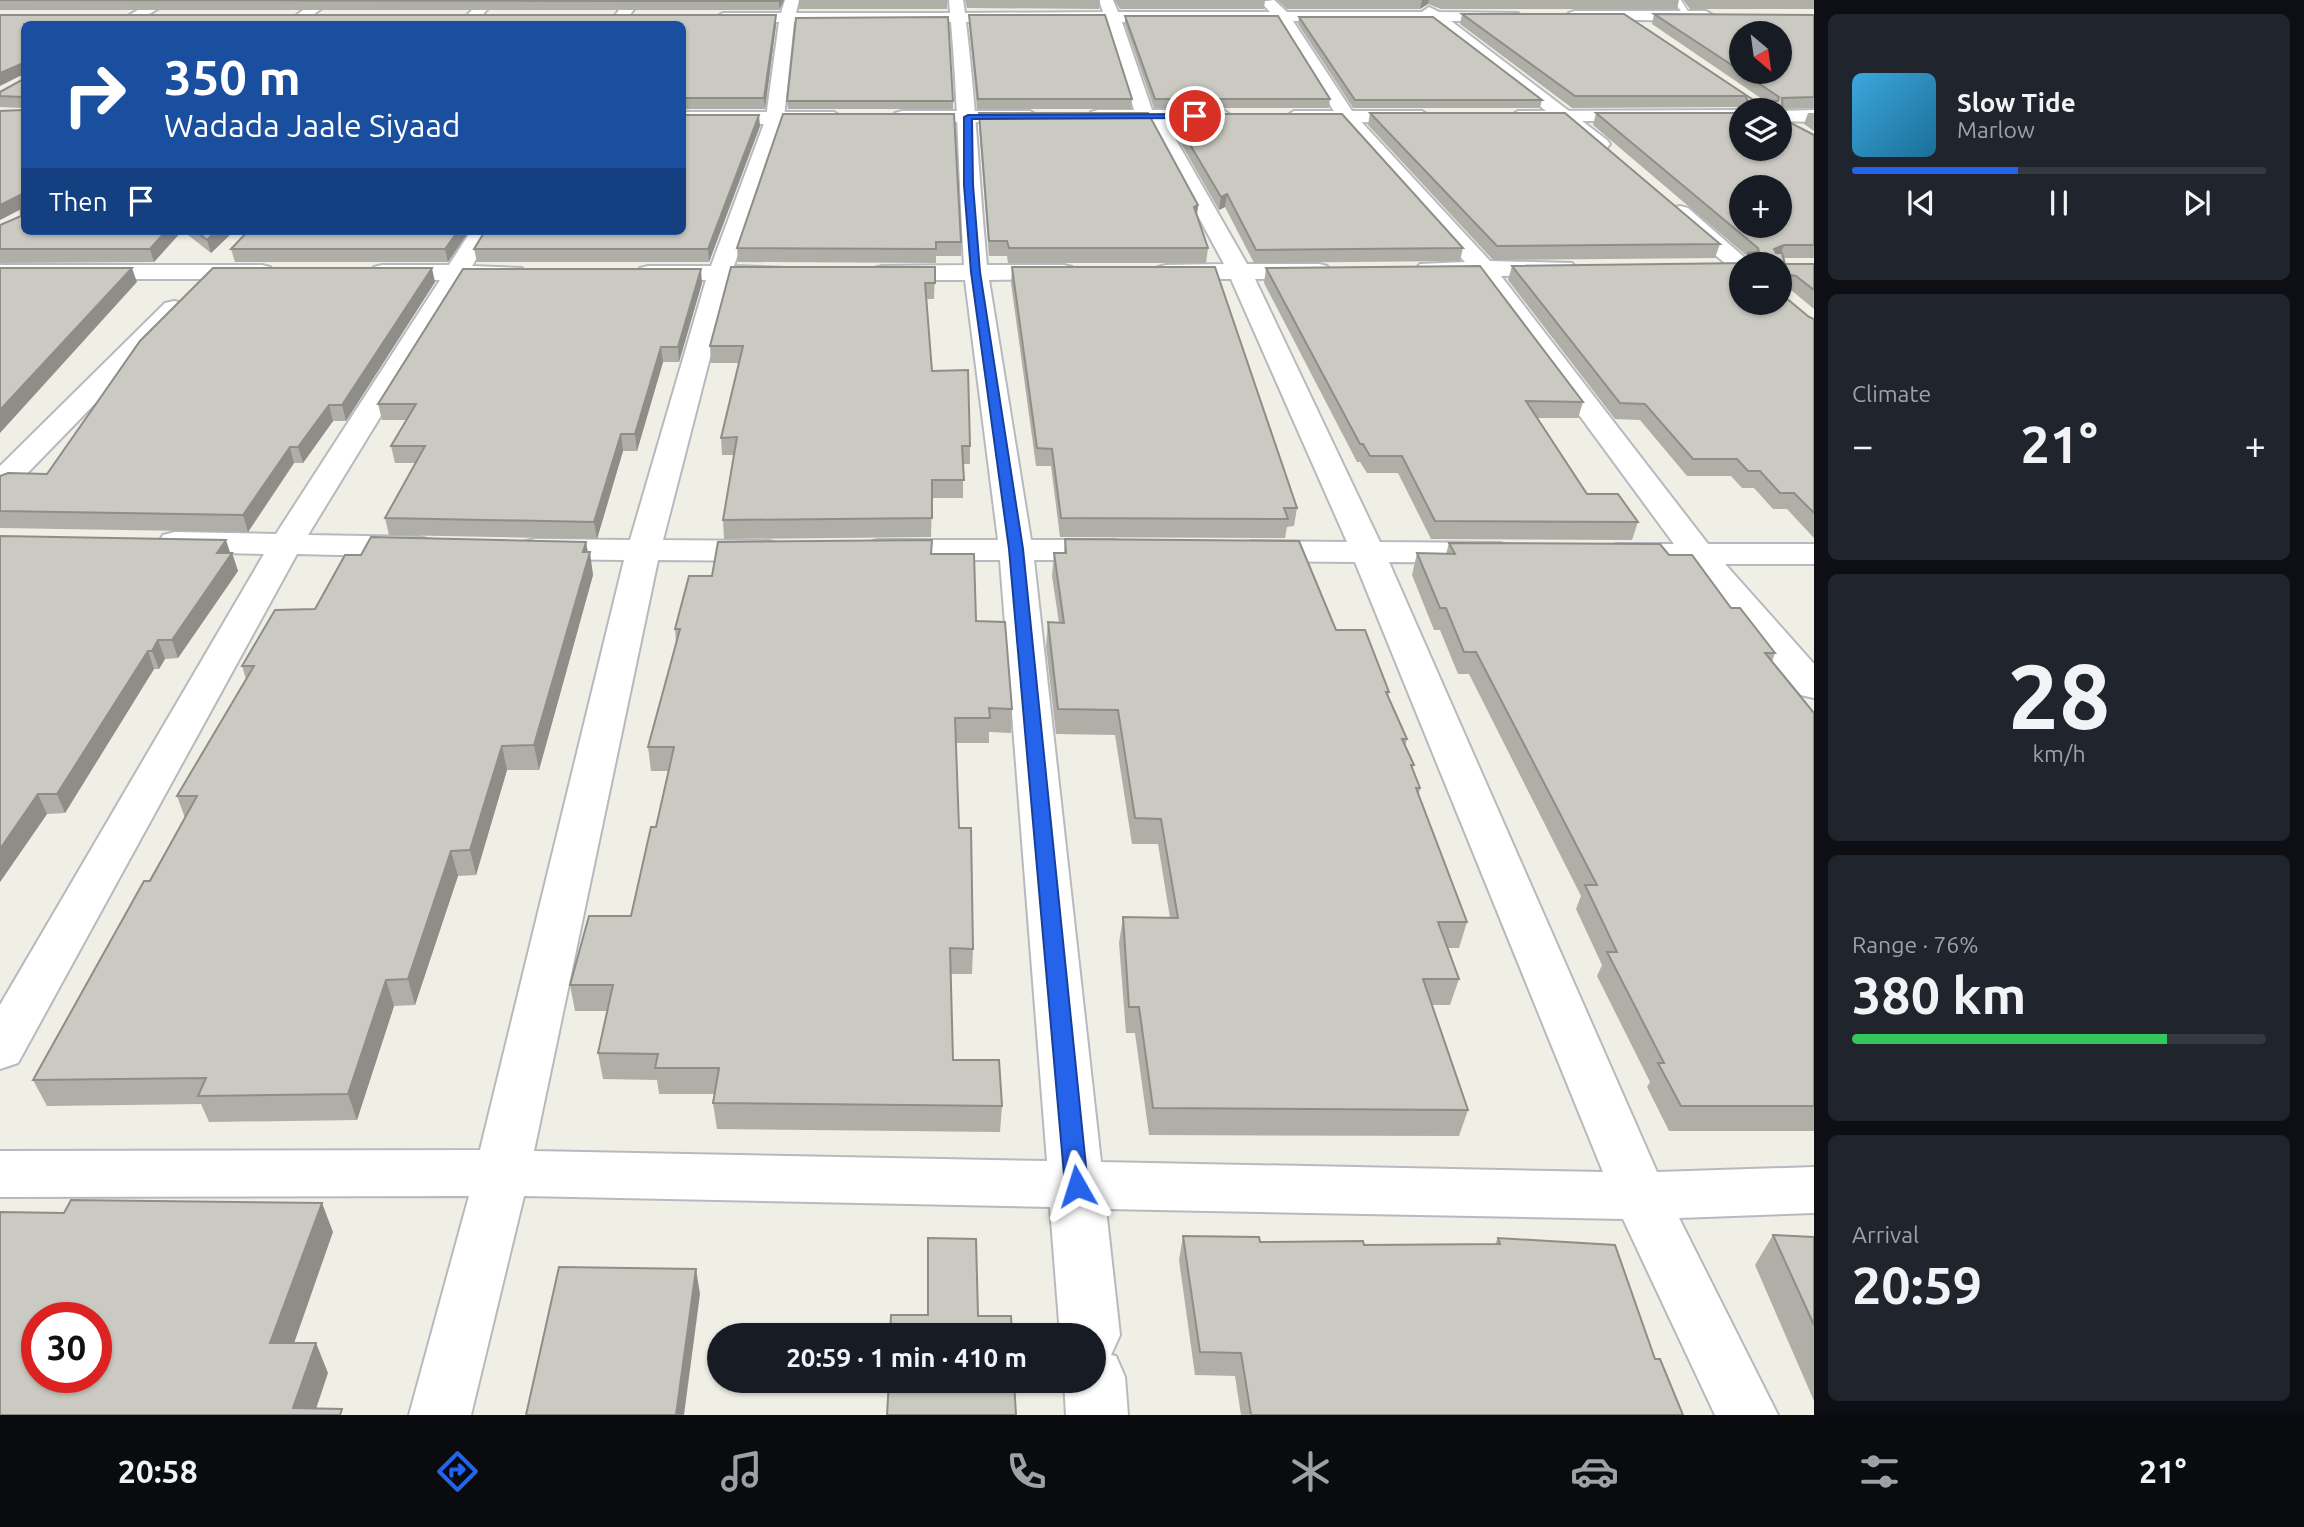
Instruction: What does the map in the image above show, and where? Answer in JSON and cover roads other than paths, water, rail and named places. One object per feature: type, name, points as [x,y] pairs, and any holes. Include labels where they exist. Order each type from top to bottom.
[{"type":"street","points":[[122,20],[166,0]]},
{"type":"street","points":[[296,21],[326,0]]},
{"type":"street","points":[[470,21],[489,0]]},
{"type":"street","points":[[619,20],[634,0]]},
{"type":"street","points":[[1418,0],[1434,16],[1568,117],[1619,160]]},
{"type":"street","points":[[703,18],[790,9],[958,8],[1274,8],[1434,16],[1525,16]]},
{"type":"street","points":[[958,8],[968,117],[975,272],[1016,549],[1089,1323]]},
{"type":"street","points":[[1108,8],[1129,61],[1145,116]]},
{"type":"street","points":[[1274,8],[1347,117],[1485,269],[1698,554],[1814,687]]},
{"type":"street","points":[[1565,8],[1590,16],[1716,16]]},
{"type":"street","points":[[440,1415],[502,1173],[643,552],[719,273],[775,118],[790,9]]},
{"type":"street","points":[[1622,15],[1644,30]]},
{"type":"street","points":[[122,20],[161,18]]},
{"type":"street","points":[[271,19],[287,21]]},
{"type":"street","points":[[305,21],[326,19]]},
{"type":"street","points":[[446,19],[461,21]]},
{"type":"street","points":[[479,21],[499,19]]},
{"type":"street","points":[[1145,116],[1155,119],[1240,272],[1368,552],[1640,1196],[1747,1415]]},
{"type":"street","points":[[1499,117],[1729,116]]},
{"type":"street","points":[[1792,117],[1814,116]]},
{"type":"street","points":[[885,118],[1049,117]]},
{"type":"street","points":[[1077,117],[1239,117]]},
{"type":"street","points":[[1280,117],[1444,117]]},
{"type":"street","points":[[686,118],[858,118]]},
{"type":"street","points":[[1792,127],[1802,134]]},
{"type":"street","points":[[1670,204],[1729,256]]},
{"type":"street","points":[[0,1049],[287,543],[479,235]]},
{"type":"street","points":[[0,483],[234,247]]},
{"type":"street","points":[[1714,268],[1729,267]]},
{"type":"street","points":[[1403,270],[1593,268]]},
{"type":"street","points":[[1142,272],[1348,271]]},
{"type":"street","points":[[0,272],[278,272]]},
{"type":"street","points":[[359,272],[538,273]]},
{"type":"street","points":[[854,273],[1087,272]]},
{"type":"street","points":[[622,273],[800,273]]},
{"type":"street","points":[[150,542],[452,547]]},
{"type":"street","points":[[506,549],[795,551]]},
{"type":"street","points":[[850,550],[1151,550]]},
{"type":"street","points":[[1219,551],[1533,553]]},
{"type":"street","points":[[1588,553],[1814,554]]},
{"type":"street","points":[[0,1174],[502,1173],[1640,1196],[1814,1189]]},
{"type":"street","points":[[1095,1393],[1097,1415]]},
{"type":"lane","points":[[1677,0],[1689,16]]}]
